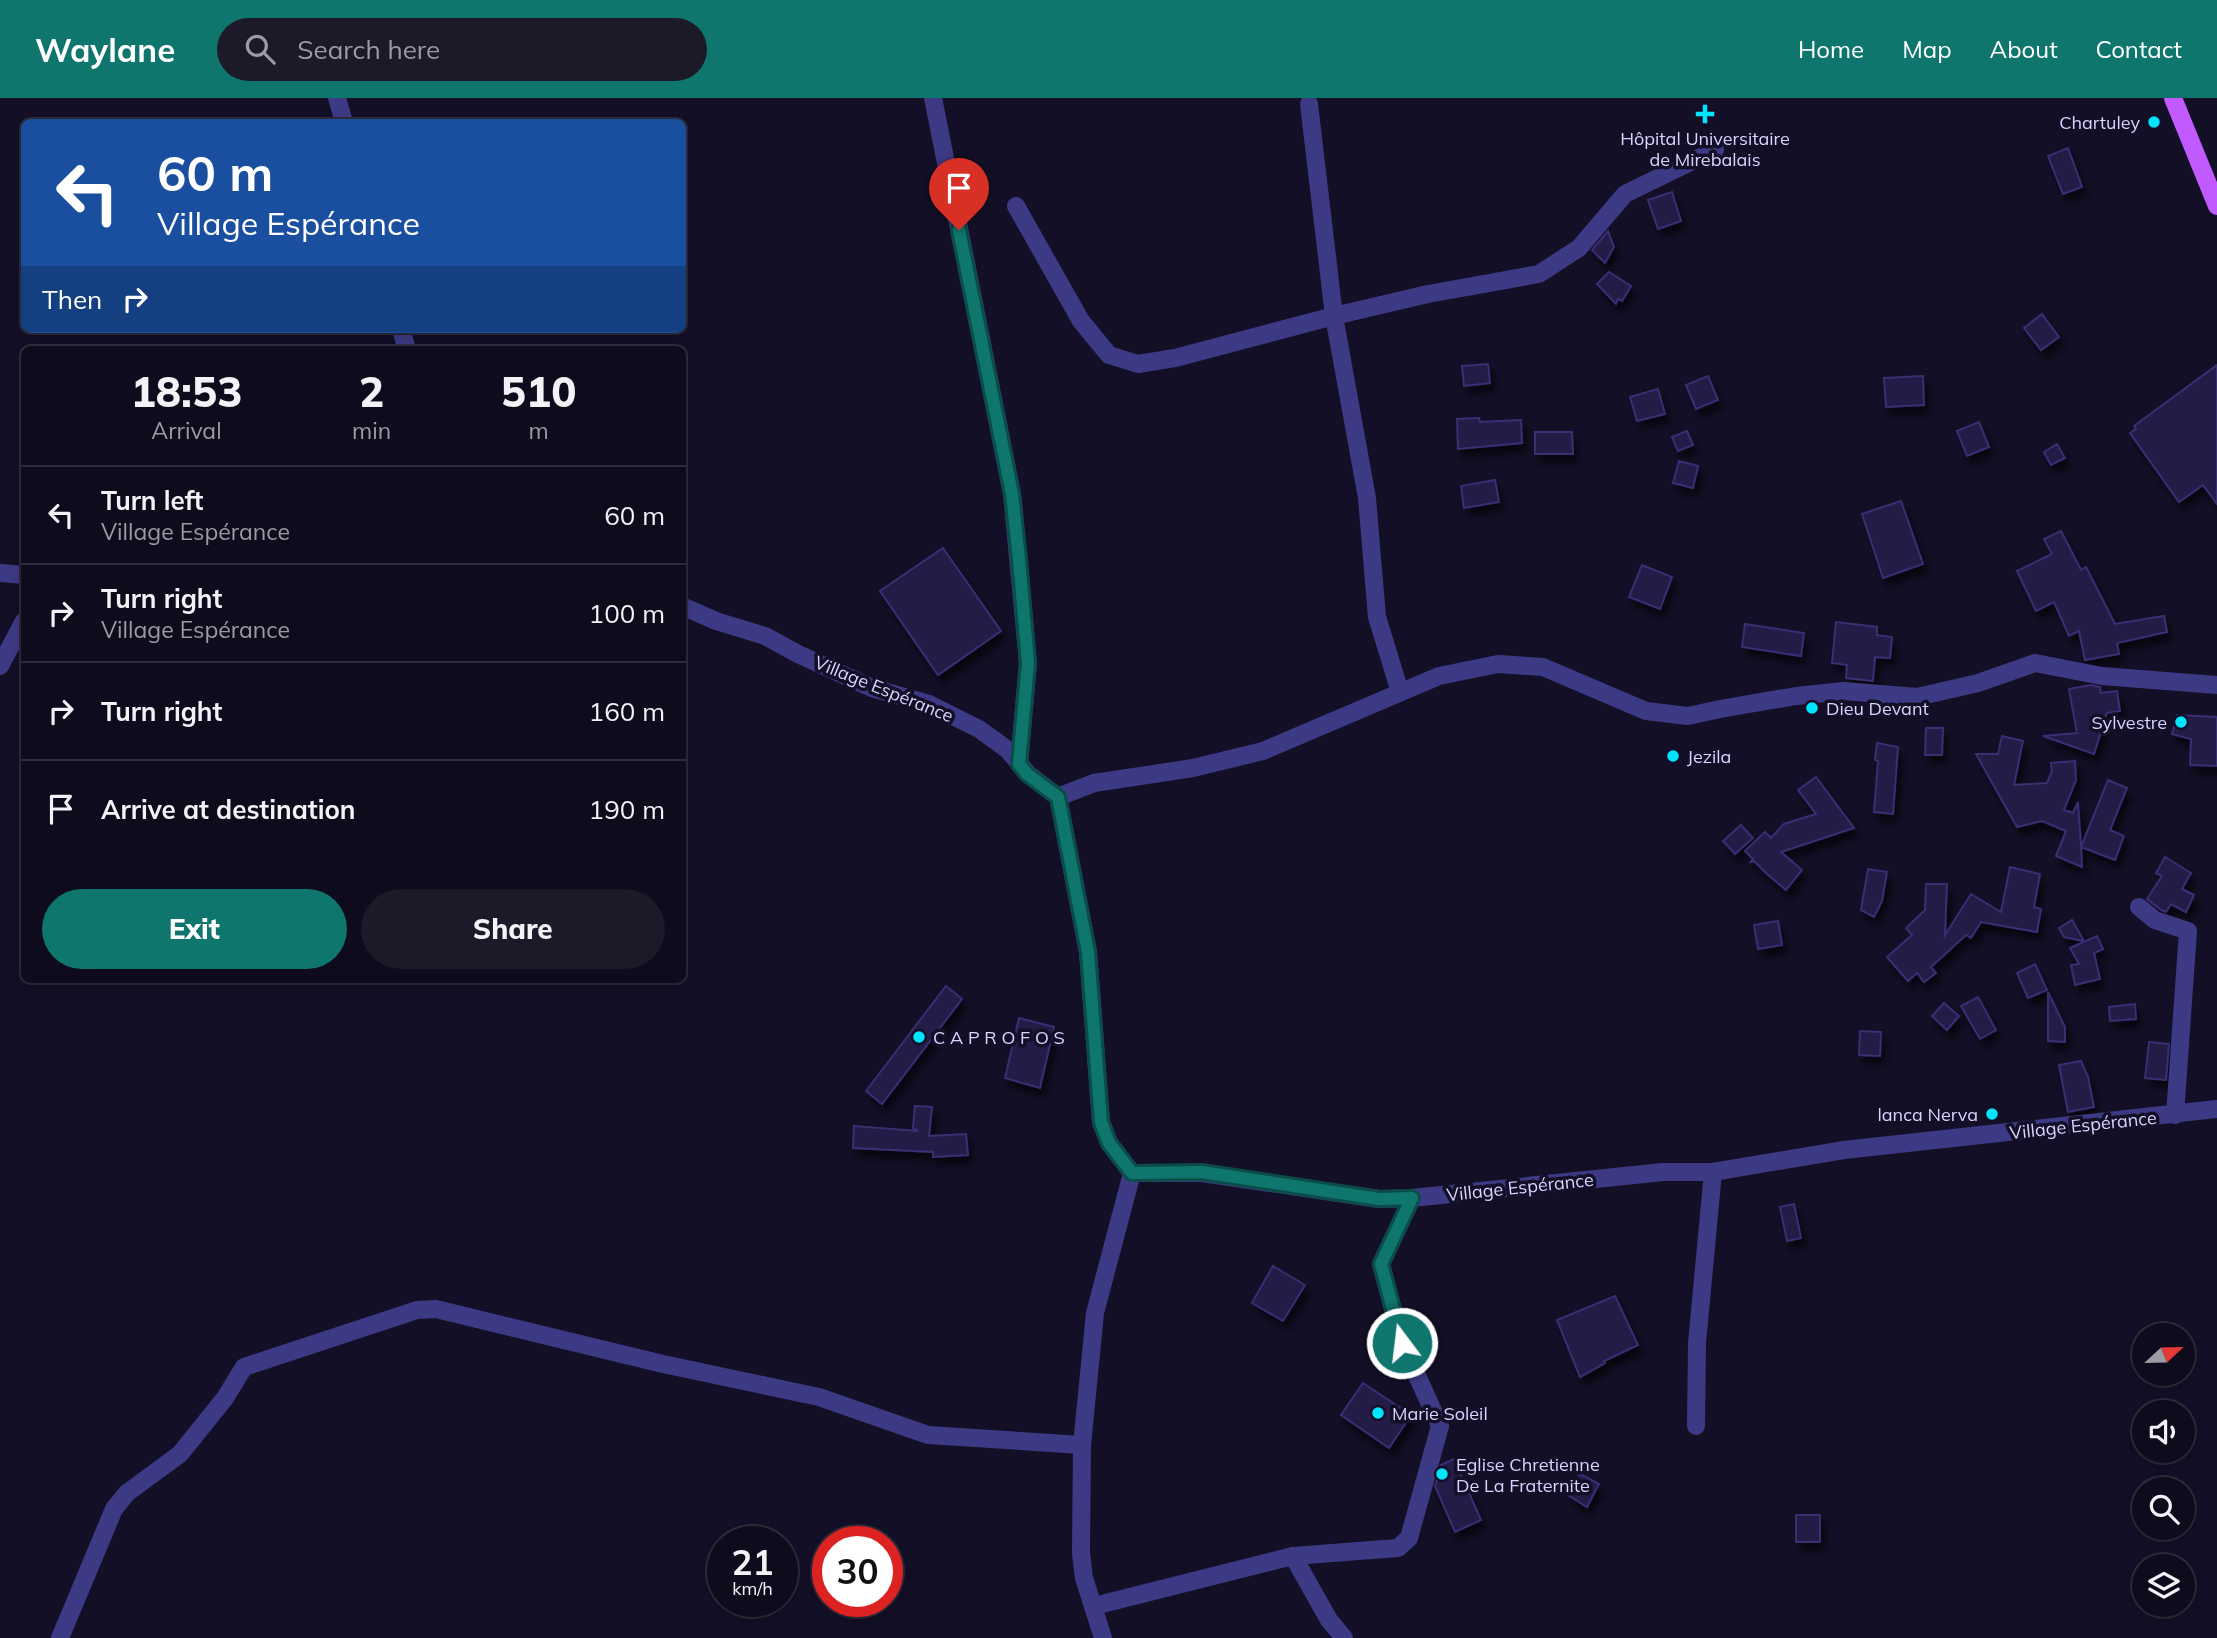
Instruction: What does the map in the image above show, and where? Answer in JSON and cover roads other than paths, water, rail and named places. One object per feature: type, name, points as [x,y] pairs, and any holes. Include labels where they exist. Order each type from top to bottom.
[{"type":"main road","points":[[2172,98],[2217,206]]},
{"type":"street","points":[[337,98],[343,119]]},
{"type":"street","points":[[933,98],[1012,494],[1028,663],[1019,764]]},
{"type":"street","points":[[1309,104],[1334,316],[1363,468],[1377,617],[1401,692]]},
{"type":"street","points":[[1016,206],[1081,321],[1109,355],[1138,364],[1428,294],[1539,274],[1579,248],[1625,194],[1715,150]]},
{"type":"street","points":[[0,573],[21,575]]},
{"type":"street","name":"Village Espérance","points":[[686,608],[716,621],[765,636],[872,688],[929,704],[979,729],[1008,750],[1027,774],[1058,797]]},
{"type":"street","points":[[0,666],[21,627]]},
{"type":"street","points":[[1103,1638],[1084,1577],[1081,1553],[1082,1445],[1095,1313],[1132,1173],[1109,1143],[1101,1122],[1088,952],[1058,797],[1094,783],[1192,768],[1263,751],[1439,676],[1499,664],[1543,667],[1646,712],[1688,716],[1796,696],[1844,691],[1917,697],[1978,683],[2035,663],[2102,676],[2217,685]]},
{"type":"street","points":[[2139,907],[2155,920],[2188,931],[2175,1115]]},
{"type":"street","name":"Village Espérance","points":[[1132,1173],[1202,1172],[1379,1199],[1412,1198],[1663,1172],[1713,1172],[1844,1150],[2217,1109]]},
{"type":"street","points":[[1696,1426],[1697,1343],[1713,1172]]},
{"type":"street","points":[[1094,1606],[1293,1556],[1398,1548],[1409,1538],[1440,1426],[1402,1343],[1381,1264],[1412,1198]]},
{"type":"street","points":[[60,1638],[114,1509],[127,1493],[180,1454],[225,1398],[244,1367],[417,1310],[436,1309],[663,1364],[820,1397],[928,1434],[1082,1445]]},
{"type":"street","points":[[1293,1556],[1329,1620],[1344,1638]]},
{"type":"place","name":"Hôpital Universitaire de Mirebalais","points":[[1705,114]]},
{"type":"place","name":"Chartuley","points":[[2154,122]]},
{"type":"place","name":"Dieu Devant","points":[[1812,708]]},
{"type":"place","name":"Sylvestre","points":[[2181,722]]},
{"type":"place","name":"Jezila","points":[[1673,756]]},
{"type":"place","name":"C A P R O F O S","points":[[919,1037]]},
{"type":"place","name":"lanca Nerva","points":[[1992,1114]]},
{"type":"place","name":"Marie Soleil","points":[[1378,1413]]},
{"type":"place","name":"Eglise Chretienne De La Fraternite","points":[[1442,1474]]}]
